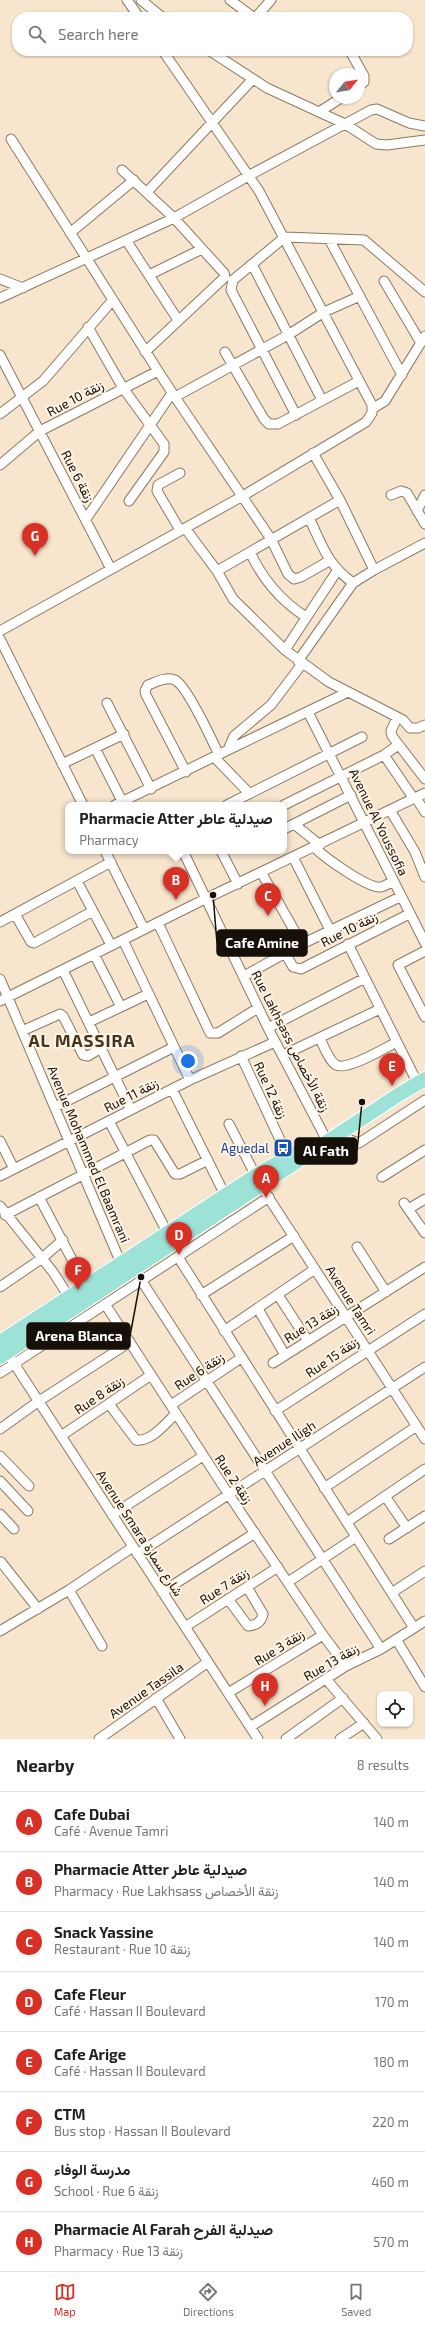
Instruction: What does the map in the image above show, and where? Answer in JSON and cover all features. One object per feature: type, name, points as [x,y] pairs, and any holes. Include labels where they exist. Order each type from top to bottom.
[{"type":"main road","points":[[4,1351],[136,1261],[262,1186],[422,1077]]},
{"type":"main road","points":[[136,1261],[168,1234],[225,1196],[262,1186],[288,1156],[350,1122],[422,1077]]},
{"type":"main road","points":[[4,1351],[69,1297],[86,1286],[124,1269]]},
{"type":"street","points":[[127,0],[135,12]]},
{"type":"street","points":[[141,0],[156,12]]},
{"type":"street","points":[[230,0],[247,12]]},
{"type":"street","points":[[259,12],[271,0]]},
{"type":"street","points":[[0,631],[241,496],[366,422],[371,416],[372,409],[359,381],[285,237],[250,175],[167,56]]},
{"type":"street","points":[[217,56],[252,80],[346,124],[380,145],[425,140]]},
{"type":"street","points":[[353,56],[360,68]]},
{"type":"street","points":[[147,192],[214,123],[252,80]]},
{"type":"street","points":[[319,112],[332,104]]},
{"type":"street","points":[[0,298],[174,218],[371,110],[377,109],[409,123],[425,126]]},
{"type":"street","points":[[11,139],[112,301],[271,539],[288,574],[294,579],[302,578],[329,561]]},
{"type":"street","points":[[122,170],[174,218],[224,273],[225,280],[178,320],[146,352]]},
{"type":"street","points":[[70,233],[134,180]]},
{"type":"street","points":[[296,415],[261,350],[231,287],[233,280],[285,237],[329,239],[356,238],[370,243],[425,292]]},
{"type":"street","points":[[329,239],[402,375]]},
{"type":"street","points":[[126,240],[178,320]]},
{"type":"street","points":[[149,275],[202,249]]},
{"type":"street","points":[[252,264],[322,400]]},
{"type":"street","points":[[0,279],[23,288]]},
{"type":"street","points":[[372,409],[385,401],[423,340],[384,281]]},
{"type":"street","points":[[86,519],[150,426],[174,395],[261,350],[324,312],[360,296]]},
{"type":"street","points":[[0,414],[43,381],[112,301]]},
{"type":"street","points":[[88,327],[123,388],[164,444],[164,452],[129,501]]},
{"type":"street","points":[[225,352],[264,419],[269,424],[278,424],[359,381]]},
{"type":"street","name":"Rue 6 زنقة","points":[[0,355],[111,569]]},
{"type":"street","name":"Rue 10 زنقة","points":[[0,465],[40,431],[158,371]]},
{"type":"street","points":[[313,453],[340,500],[374,570]]},
{"type":"street","points":[[180,473],[158,485],[157,491],[182,529],[217,571],[233,599],[285,650],[329,682],[403,720],[410,728],[421,727]]},
{"type":"street","points":[[391,495],[401,491],[407,494],[425,524]]},
{"type":"street","points":[[417,511],[425,495]]},
{"type":"street","points":[[217,571],[340,500]]},
{"type":"street","points":[[309,518],[329,561],[337,571],[353,583]]},
{"type":"street","points":[[228,750],[234,736],[270,705],[353,583],[374,570],[425,544]]},
{"type":"street","points":[[250,552],[258,570],[270,584],[297,611],[306,617]]},
{"type":"street","points":[[285,650],[337,571]]},
{"type":"street","points":[[0,639],[81,802]]},
{"type":"street","points":[[186,772],[146,695],[145,691],[148,685],[167,679],[178,682],[187,694],[217,756],[249,793]]},
{"type":"street","points":[[120,802],[151,789],[348,692]]},
{"type":"street","points":[[108,703],[151,789]]},
{"type":"street","name":"Avenue Al Youssofia","points":[[308,712],[342,776],[400,897],[424,941]]},
{"type":"street","points":[[397,718],[391,731],[398,745],[425,779]]},
{"type":"street","points":[[62,764],[124,734]]},
{"type":"street","points":[[232,802],[362,737]]},
{"type":"street","points":[[287,804],[384,755],[398,745]]},
{"type":"street","points":[[95,748],[118,802]]},
{"type":"street","points":[[384,755],[425,812]]},
{"type":"street","points":[[4,999],[205,899],[425,793]]},
{"type":"street","points":[[287,828],[351,796]]},
{"type":"street","points":[[390,810],[415,852],[425,877]]},
{"type":"street","points":[[294,824],[317,846],[328,860],[374,886],[383,887],[393,882]]},
{"type":"street","points":[[107,854],[144,929]]},
{"type":"street","name":"Rue Lakhsass زنقة الأخصاص","points":[[184,854],[258,1008],[324,1135]]},
{"type":"street","points":[[223,854],[238,884]]},
{"type":"street","points":[[293,857],[330,930]]},
{"type":"street","points":[[0,922],[111,862]]},
{"type":"street","points":[[261,872],[302,944]]},
{"type":"street","points":[[77,881],[112,946]]},
{"type":"street","name":"Rue 10 زنقة","points":[[244,976],[302,944],[400,897]]},
{"type":"street","points":[[15,914],[31,942],[34,943],[93,911]]},
{"type":"street","name":"Rue 10 زنقة","points":[[285,954],[293,967],[299,969],[409,914]]},
{"type":"street","points":[[158,922],[210,1033],[218,1033],[258,1008]]},
{"type":"street","points":[[123,940],[190,1080]]},
{"type":"street","points":[[348,944],[397,1042],[422,1077]]},
{"type":"street","points":[[425,951],[400,963],[398,966],[425,1017]]},
{"type":"street","points":[[94,954],[121,1007]]},
{"type":"street","points":[[63,970],[131,1110]]},
{"type":"street","points":[[268,1028],[365,978]]},
{"type":"street","name":"Avenue Mohammed El Baamrani","points":[[0,979],[4,999],[22,1031],[124,1269]]},
{"type":"street","points":[[89,1022],[148,994]]},
{"type":"street","points":[[283,1055],[320,1039],[380,1009]]},
{"type":"street","points":[[22,1031],[60,1014],[64,1016],[83,1055],[88,1056],[101,1048]]},
{"type":"street","points":[[320,1039],[334,1064],[341,1066],[351,1064],[397,1042]]},
{"type":"street","name":"Rue 11 زنقة","points":[[0,1176],[190,1080],[275,1042]]},
{"type":"street","points":[[55,1107],[174,1047]]},
{"type":"street","name":"Rue 12 زنقة","points":[[241,1056],[288,1156]]},
{"type":"street","points":[[172,1089],[225,1196]]},
{"type":"street","points":[[342,1131],[347,1139],[359,1143],[425,1100]]},
{"type":"street","points":[[109,1121],[124,1153],[168,1234]]},
{"type":"street","points":[[0,1373],[4,1351],[105,1304],[178,1257],[262,1186],[229,1124]]},
{"type":"street","points":[[6,1215],[124,1153],[154,1140],[159,1145],[171,1171],[177,1174],[208,1160]]},
{"type":"street","points":[[0,1141],[14,1169]]},
{"type":"street","points":[[382,1177],[425,1150]]},
{"type":"street","name":"Avenue Tamri","points":[[262,1186],[425,1439]]},
{"type":"street","points":[[40,1197],[86,1286]]},
{"type":"street","points":[[425,1199],[407,1206],[425,1233]]},
{"type":"street","points":[[0,1206],[54,1272],[69,1297]]},
{"type":"street","points":[[201,1295],[294,1236]]},
{"type":"street","points":[[0,1286],[42,1259],[63,1240]]},
{"type":"street","points":[[357,1247],[386,1292]]},
{"type":"street","points":[[178,1257],[298,1448],[393,1592],[414,1628]]},
{"type":"street","name":"Rue 13 زنقة","points":[[273,1363],[425,1267]]},
{"type":"street","points":[[224,1331],[315,1269]]},
{"type":"street","points":[[141,1280],[381,1649]]},
{"type":"street","points":[[278,1295],[308,1341]]},
{"type":"street","name":"Rue 2 زنقة","points":[[105,1304],[203,1456],[323,1635],[346,1666]]},
{"type":"street","points":[[258,1309],[285,1355]]},
{"type":"street","name":"Rue 15 زنقة","points":[[275,1411],[367,1350],[425,1314]]},
{"type":"street","points":[[0,1429],[39,1401],[130,1342]]},
{"type":"street","name":"Avenue Smara شارع سمارة","points":[[4,1351],[39,1401],[258,1739]]},
{"type":"street","name":"Rue 6 زنقة","points":[[171,1405],[241,1358]]},
{"type":"street","name":"Avenue Iligh","points":[[0,1631],[229,1495],[298,1448],[425,1367]]},
{"type":"street","name":"Rue 8 زنقة","points":[[61,1436],[151,1375]]},
{"type":"street","points":[[109,1404],[136,1440],[144,1441],[176,1414]]},
{"type":"street","points":[[324,1488],[417,1426]]},
{"type":"street","points":[[0,1456],[29,1486]]},
{"type":"street","points":[[112,1515],[203,1456]]},
{"type":"street","points":[[346,1522],[425,1469]]},
{"type":"street","points":[[0,1481],[28,1511]]},
{"type":"street","points":[[385,1496],[407,1528]]},
{"type":"street","points":[[0,1514],[14,1529]]},
{"type":"street","points":[[389,1539],[425,1516]]},
{"type":"street","points":[[162,1592],[255,1533]]},
{"type":"street","points":[[288,1582],[356,1537]]},
{"type":"street","points":[[1,1562],[38,1609]]},
{"type":"street","name":"Rue 7 زنقة","points":[[185,1627],[278,1567]]},
{"type":"street","points":[[393,1592],[425,1571]]},
{"type":"street","points":[[228,1599],[248,1626],[255,1625],[261,1620],[263,1614],[247,1587]]},
{"type":"street","points":[[69,1590],[102,1646]]},
{"type":"street","name":"Rue 13 زنقة","points":[[250,1727],[346,1666],[381,1649],[425,1621]]},
{"type":"street","name":"Rue 3 زنقة","points":[[228,1693],[323,1635]]},
{"type":"street","points":[[396,1639],[422,1676],[425,1688]]},
{"type":"street","name":"Avenue Tassila","points":[[99,1739],[208,1662]]},
{"type":"street","points":[[326,1679],[377,1739]]},
{"type":"street","points":[[156,1698],[180,1739]]},
{"type":"street","points":[[286,1739],[342,1698]]},
{"type":"street","points":[[340,1739],[364,1723]]},
{"type":"place","name":"مدرسة الوفاء","points":[[35,556]]},
{"type":"place","name":"Cafe Amine","points":[[213,895]]},
{"type":"place","name":"Pharmacie Atter صيدلية عاطر","points":[[176,900]]},
{"type":"place","name":"Snack Yassine","points":[[268,916]]},
{"type":"place","name":"Cafe Arige","points":[[392,1086]]},
{"type":"place","name":"Al Fath","points":[[362,1102]]},
{"type":"place","name":"Aguedal","points":[[283,1148]]},
{"type":"place","name":"Cafe Dubai","points":[[266,1198]]},
{"type":"place","name":"Cafe Fleur","points":[[179,1255]]},
{"type":"place","name":"Arena Blanca","points":[[141,1277]]},
{"type":"place","name":"CTM","points":[[78,1290]]},
{"type":"place","name":"Pharmacie Al Farah صيدلية الفرح","points":[[265,1706]]},
{"type":"district","name":"AL MASSIRA","points":[[82,1041]]}]
